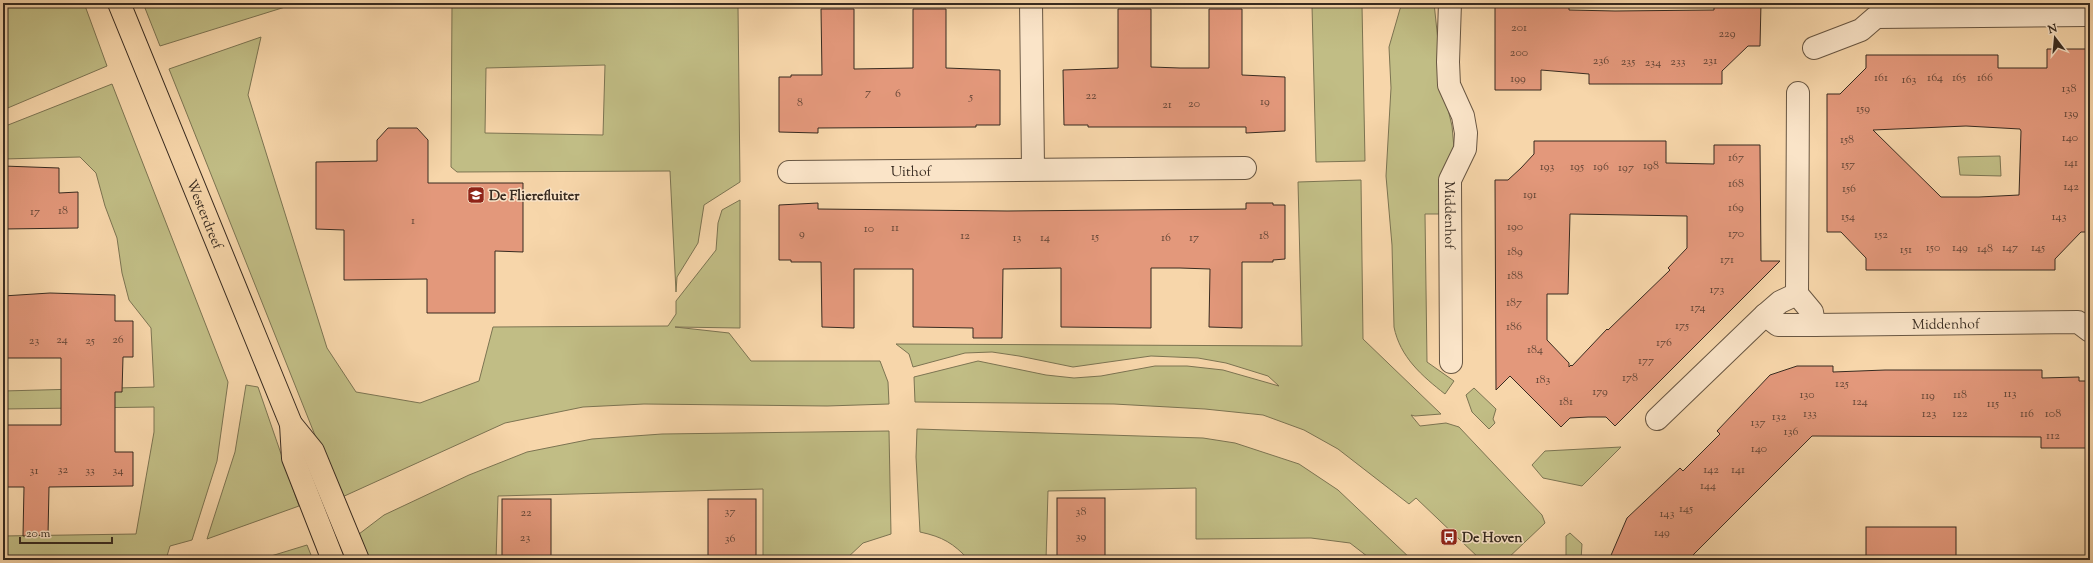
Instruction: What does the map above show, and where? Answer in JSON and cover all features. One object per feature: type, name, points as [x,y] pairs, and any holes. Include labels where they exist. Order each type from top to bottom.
[{"type":"main road","name":"Westerdreef","points":[[119,3],[133,42],[291,424],[313,451],[358,560]]},
{"type":"main road","name":"Westerdreef","points":[[291,424],[293,458],[333,560]]},
{"type":"street","points":[[1031,3],[1033,168]]},
{"type":"street","name":"Middenhof","points":[[1450,3],[1448,62],[1449,85],[1463,116],[1466,133],[1465,149],[1450,180],[1451,362]]},
{"type":"street","points":[[1814,48],[1861,30],[1876,17],[2087,15],[2090,13]]},
{"type":"street","points":[[1798,93],[1797,294],[1812,312],[1814,325]]},
{"type":"street","name":"Uithof","points":[[789,172],[1033,168],[1244,168]]},
{"type":"street","points":[[1657,419],[1765,314],[1780,302],[1797,294]]},
{"type":"street","name":"Middenhof","points":[[1765,314],[1778,325],[2086,321]]},
{"type":"shaded area","points":[[3,3],[84,3],[107,66],[3,110]]},
{"type":"shaded area","points":[[143,3],[298,3],[160,46]]},
{"type":"shaded area","points":[[734,3],[738,7],[740,182],[704,205],[698,243],[677,277],[676,292],[670,171],[457,172],[451,167],[452,4]],"holes":[[[605,65],[603,135],[485,133],[486,68]]]},
{"type":"shaded area","points":[[1404,3],[1434,3],[1443,88],[1452,126],[1454,148],[1442,177],[1439,214],[1425,214],[1427,362],[1454,381],[1445,394],[1420,373],[1413,365],[1401,348],[1394,327],[1392,245],[1386,176],[1391,88],[1389,47],[1400,9]]},
{"type":"shaded area","points":[[1312,6],[1362,6],[1365,161],[1316,162]]},
{"type":"shaded area","points":[[261,37],[248,95],[327,348],[356,392],[420,403],[479,381],[493,327],[668,326],[676,314],[676,301],[716,250],[718,223],[722,210],[740,200],[740,328],[675,327],[729,333],[751,361],[880,361],[888,382],[889,404],[827,406],[644,404],[583,407],[505,423],[340,498],[169,69]]},
{"type":"shaded area","points":[[112,84],[228,382],[217,461],[192,540],[170,546],[167,556],[147,560],[3,560],[3,536],[136,534],[154,432],[154,407],[3,409],[3,391],[154,387],[151,328],[129,300],[122,273],[117,238],[105,206],[96,173],[80,157],[3,159],[3,127]]},
{"type":"shaded area","points":[[2000,156],[2001,176],[1960,175],[1958,157]]},
{"type":"shaded area","points":[[1361,180],[1363,339],[1441,414],[1411,415],[1420,426],[1446,423],[1459,427],[1542,515],[1545,523],[1506,560],[1481,560],[1416,498],[1409,504],[1338,449],[1304,430],[1263,415],[1205,409],[1114,404],[915,402],[914,377],[978,361],[1046,375],[1074,378],[1101,376],[1155,366],[1187,366],[1223,370],[1279,386],[1268,376],[1226,363],[1198,358],[1151,356],[1073,367],[992,352],[965,353],[913,367],[909,354],[896,344],[1302,346],[1298,182]]},
{"type":"shaded area","points":[[246,385],[258,387],[299,506],[207,539],[235,452]]},
{"type":"shaded area","points":[[1474,388],[1496,409],[1493,419],[1495,423],[1489,429],[1472,412],[1466,395]]},
{"type":"shaded area","points":[[917,429],[1203,438],[1235,443],[1299,464],[1338,490],[1412,560],[1372,560],[1350,543],[1311,538],[1196,539],[1196,488],[1048,491],[1046,560],[969,560],[953,545],[935,536],[920,532],[916,457]]},
{"type":"shaded area","points":[[889,431],[891,534],[863,543],[845,560],[763,560],[763,489],[498,496],[496,560],[369,560],[359,534],[384,515],[469,475],[527,452],[592,439],[662,434]]},
{"type":"shaded area","points":[[1621,447],[1582,486],[1543,478],[1532,465],[1545,451]]},
{"type":"shaded area","points":[[1570,533],[1582,544],[1581,560],[1566,560],[1566,536]]},
{"type":"shaded area","points":[[307,545],[313,560],[258,560]]},
{"type":"building","points":[[1495,3],[1541,3],[1541,7],[1569,7],[1569,10],[1615,11],[1714,10],[1714,3],[1761,3],[1760,46],[1748,46],[1722,71],[1722,84],[1589,84],[1589,74],[1541,70],[1541,90],[1495,90]]},
{"type":"building","points":[[821,9],[854,9],[854,69],[913,68],[913,9],[946,9],[946,68],[1000,70],[1000,125],[976,125],[976,127],[818,128],[818,133],[779,132],[779,77],[791,77],[791,75],[822,75]]},
{"type":"building","points":[[1118,9],[1151,9],[1151,67],[1209,68],[1209,9],[1242,9],[1242,75],[1285,77],[1285,131],[1246,133],[1246,127],[1088,127],[1088,125],[1064,125],[1063,70],[1118,68]]},
{"type":"building","points":[[2047,49],[2090,49],[2090,232],[2081,232],[2055,259],[2055,270],[1866,270],[1866,258],[1841,232],[1827,232],[1827,94],[1840,94],[1866,68],[1866,55],[1998,55],[1998,68],[2047,68]],"holes":[[[1966,126],[2020,129],[2019,195],[1979,197],[1941,197],[1873,130]]]},
{"type":"building","points":[[388,128],[417,128],[428,140],[428,183],[523,183],[523,252],[495,251],[495,313],[427,313],[427,279],[344,280],[344,230],[316,229],[316,162],[377,161],[377,140]]},
{"type":"building","points":[[1534,141],[1666,141],[1666,163],[1714,164],[1714,145],[1760,145],[1761,261],[1780,261],[1615,426],[1606,417],[1588,417],[1570,418],[1561,427],[1510,376],[1496,390],[1495,180],[1508,180],[1534,154]],"holes":[[[1570,214],[1687,216],[1687,248],[1668,268],[1670,270],[1608,330],[1607,329],[1572,366],[1571,365],[1569,367],[1569,363],[1547,340],[1547,294],[1568,294]]]},
{"type":"building","points":[[3,166],[59,168],[59,193],[78,192],[78,228],[3,229]]},
{"type":"building","points":[[818,203],[818,209],[1007,211],[1246,209],[1246,203],[1273,203],[1273,205],[1285,205],[1285,259],[1273,260],[1273,262],[1242,262],[1242,328],[1209,327],[1210,269],[1180,268],[1151,268],[1151,328],[1061,327],[1061,268],[1003,269],[1002,338],[973,338],[973,328],[913,327],[913,269],[854,269],[854,328],[822,327],[821,262],[791,262],[791,260],[779,260],[779,205]]},
{"type":"building","points":[[50,293],[115,295],[115,321],[133,321],[133,357],[123,357],[122,392],[115,392],[115,452],[133,452],[133,486],[49,487],[48,535],[23,536],[24,487],[3,487],[3,425],[61,425],[61,358],[3,358],[3,296]]},
{"type":"building","points":[[1797,366],[1833,366],[1833,372],[1885,370],[2042,370],[2042,378],[2079,377],[2079,381],[2090,381],[2090,448],[2041,448],[2041,437],[1812,436],[1688,560],[1609,560],[1627,518],[1680,468],[1683,471],[1720,434],[1717,431],[1770,375]]},
{"type":"building","points":[[1057,498],[1105,498],[1105,560],[1057,560]]},
{"type":"building","points":[[502,499],[551,499],[551,560],[502,560]]},
{"type":"building","points":[[708,499],[756,499],[756,560],[708,560]]},
{"type":"building","points":[[1866,527],[1956,527],[1956,560],[1866,560]]},
{"type":"place","name":"De Flierefluiter","points":[[476,195]]},
{"type":"place","name":"De Hoven","points":[[1449,537]]}]
